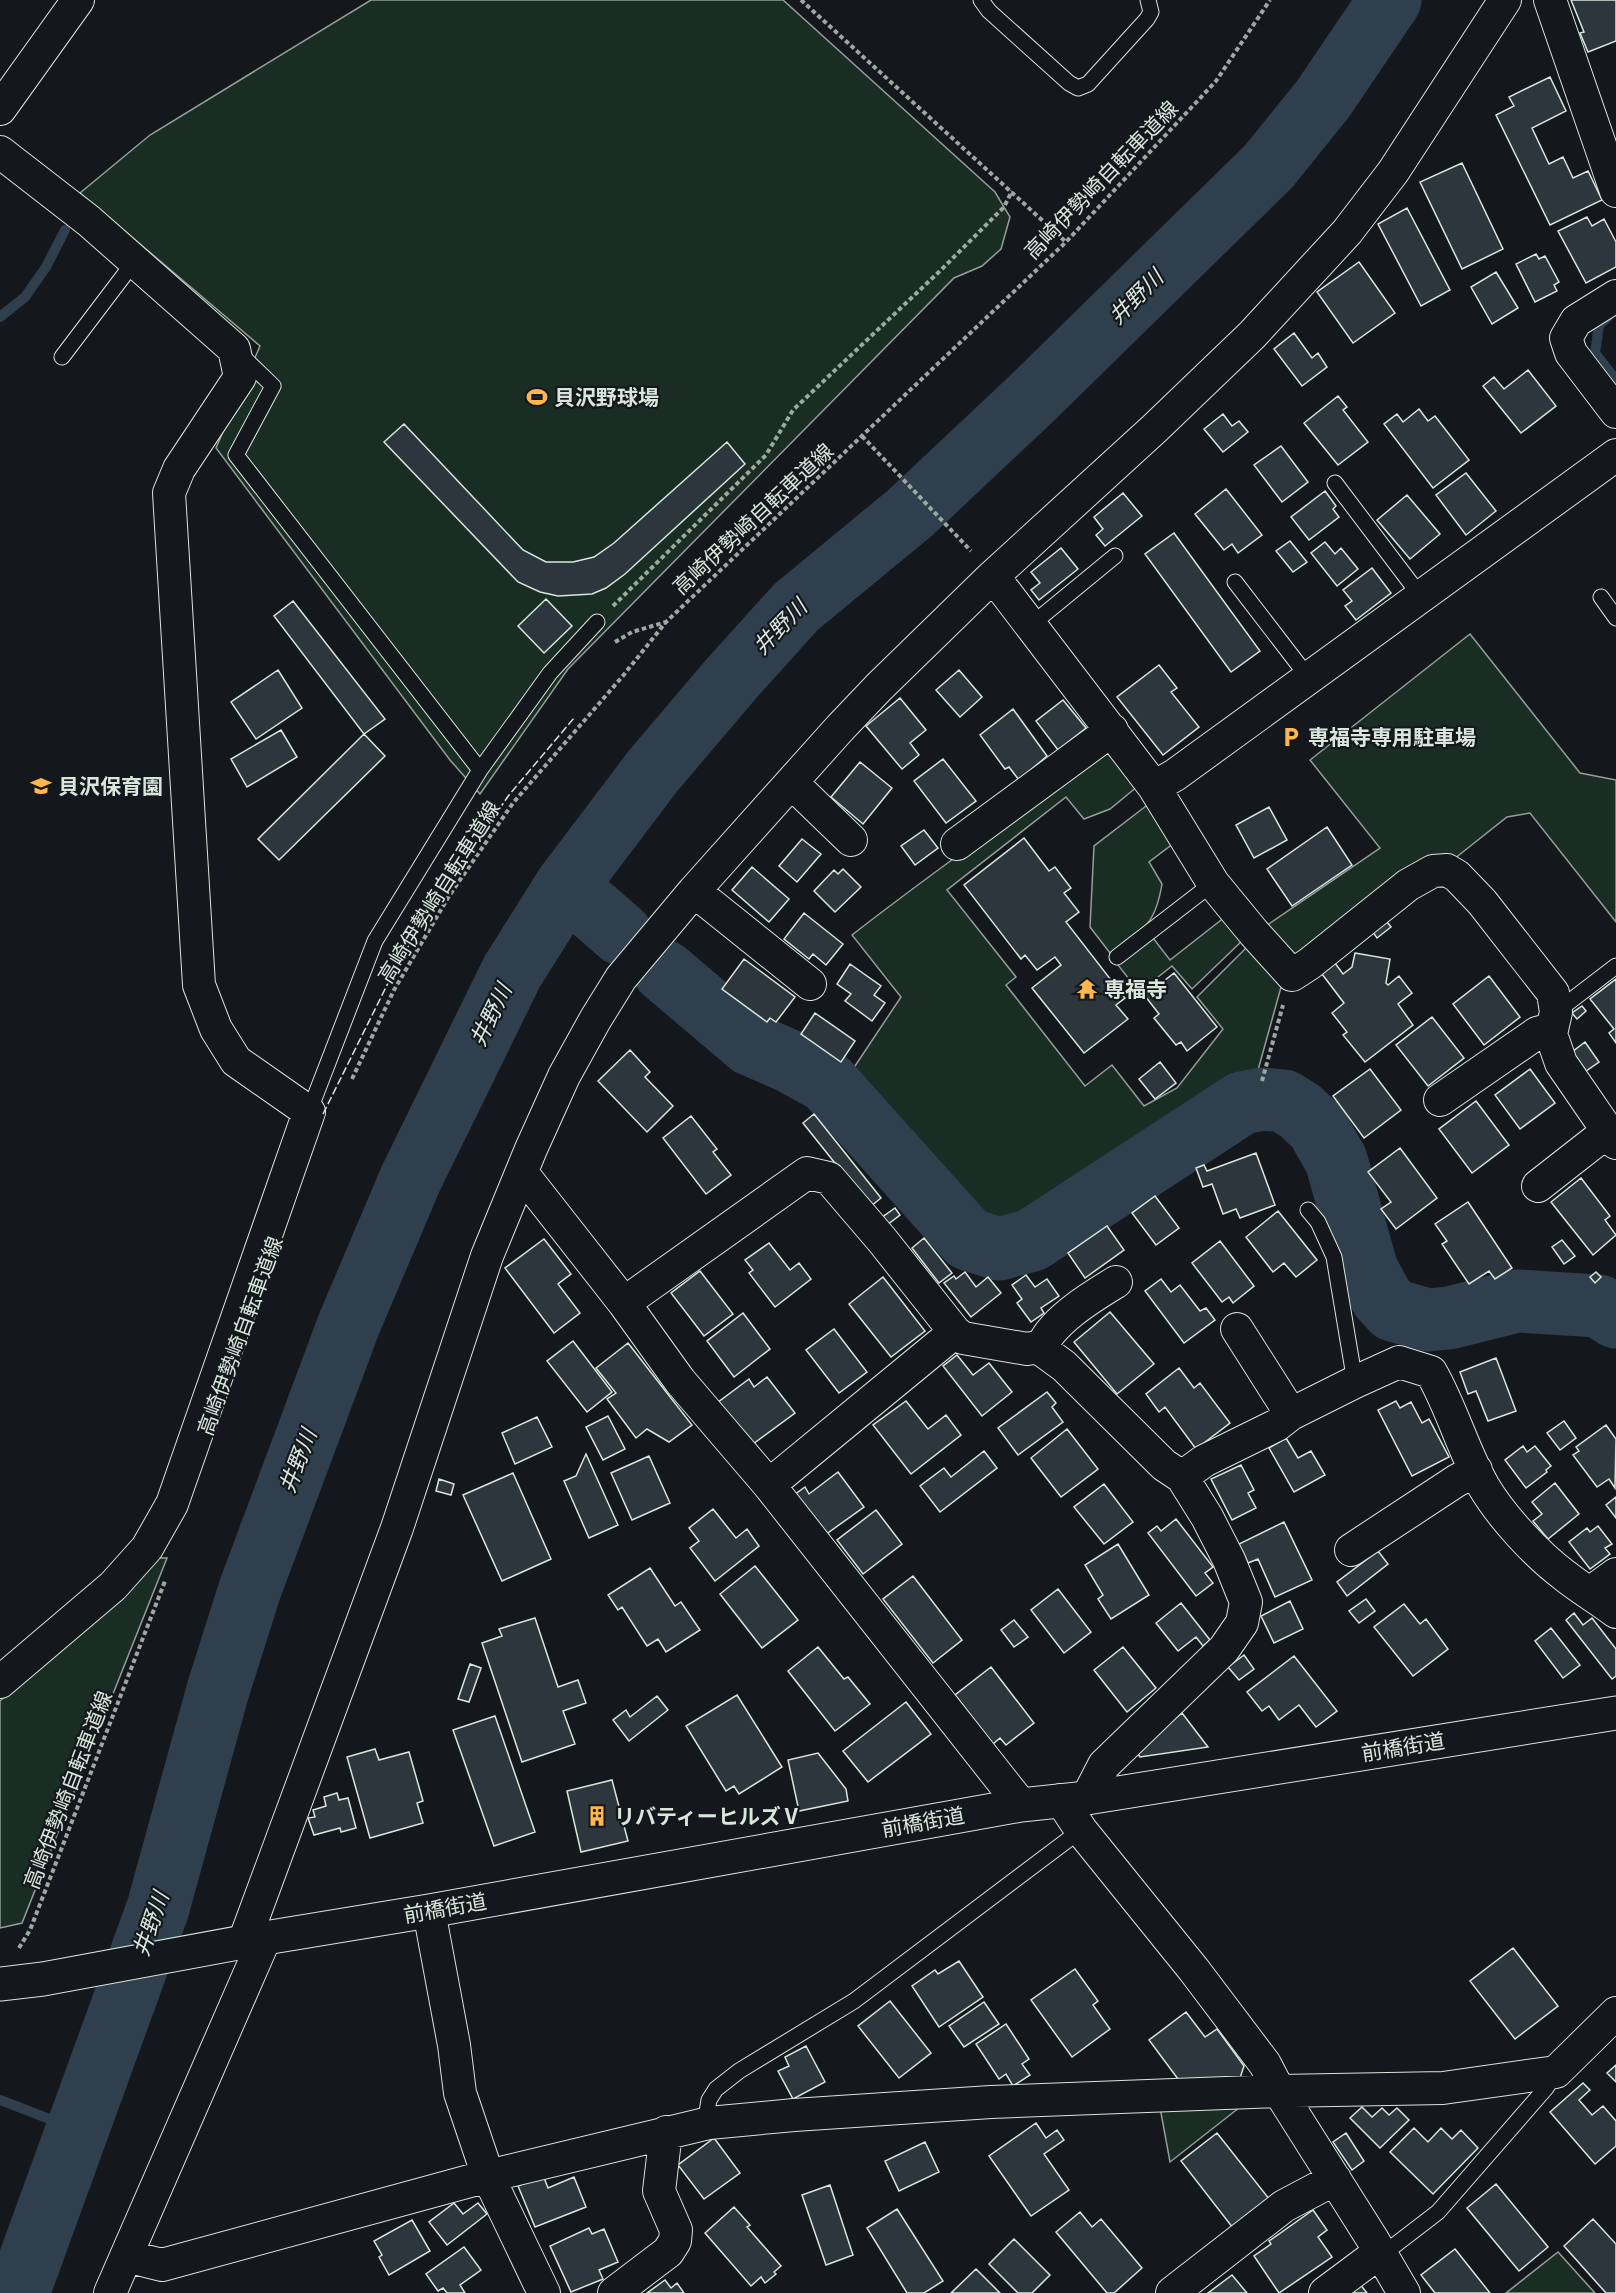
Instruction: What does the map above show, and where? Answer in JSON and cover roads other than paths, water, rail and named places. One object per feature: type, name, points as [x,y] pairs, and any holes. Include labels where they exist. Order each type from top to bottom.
[{"type":"main road","name":"前橋街道","points":[[0,1984],[44,1979],[247,1941],[429,1911],[1021,1805],[1074,1799],[1616,1713]]},
{"type":"street","points":[[0,109],[78,0]]},
{"type":"street","points":[[110,2293],[247,1941],[397,1527],[487,1256],[564,1076],[595,1020],[621,978],[694,891],[986,568],[1154,429],[1252,335],[1347,232],[1394,172],[1506,0]]},
{"type":"street","points":[[1550,0],[1616,191]]},
{"type":"street","points":[[0,152],[89,221],[234,348],[240,377],[179,469],[169,493],[199,986],[216,1029],[236,1062],[309,1112],[172,1504],[147,1548],[113,1587],[0,1682]]},
{"type":"street","points":[[1616,296],[1576,321],[1566,338],[1571,353],[1616,412]]},
{"type":"street","points":[[1154,787],[1175,775],[1308,677],[1422,598],[1616,455]]},
{"type":"street","points":[[986,568],[1154,787],[1214,884],[1292,975],[1408,885],[1433,871],[1447,870],[1457,876],[1482,902],[1553,993],[1554,1021],[1551,1034],[1561,1063],[1611,1137],[1538,1186]]},
{"type":"street","points":[[957,844],[1112,730]]},
{"type":"street","points":[[792,783],[851,840]]},
{"type":"street","points":[[694,891],[810,984]]},
{"type":"street","points":[[1440,1100],[1554,1021]]},
{"type":"street","points":[[522,1173],[624,1303],[680,1381],[769,1485],[1021,1805]]},
{"type":"street","points":[[624,1303],[807,1173],[817,1174],[829,1178],[955,1332],[963,1338],[1027,1349],[1038,1347],[1064,1366],[1164,1465],[1182,1477],[1207,1517],[1229,1560],[1246,1602],[1242,1623],[1224,1649],[1104,1765],[1074,1799],[1081,1830],[1265,2064],[1279,2091],[1404,2293]]},
{"type":"street","points":[[1041,1350],[1043,1342],[1052,1330],[1074,1311],[1116,1282]]},
{"type":"street","points":[[1237,1329],[1292,1414]]},
{"type":"street","points":[[769,1485],[955,1332]]},
{"type":"street","points":[[1182,1477],[1204,1461],[1276,1425],[1292,1414],[1400,1362],[1431,1371],[1486,1490],[1530,1546],[1566,1577],[1616,1612]]},
{"type":"street","points":[[1352,1550],[1456,1480],[1476,1470]]},
{"type":"street","points":[[1590,1593],[1616,1574]]},
{"type":"street","points":[[429,1911],[454,2045],[460,2093],[488,2176],[544,2293]]},
{"type":"street","points":[[126,2256],[162,2265],[488,2176],[705,2124],[794,2115],[991,2102],[1279,2091],[1443,2088],[1556,2072],[1616,2013]]},
{"type":"street","points":[[614,2293],[668,2252],[675,2241],[676,2229],[659,2191],[666,2132]]},
{"type":"street","points":[[1172,2293],[1284,2206],[1335,2179]]},
{"type":"street","points":[[1325,2293],[1381,2254]]},
{"type":"lane","points":[[981,0],[989,11],[1069,83],[1078,88],[1088,84],[1147,19],[1150,12],[1148,0]]},
{"type":"lane","points":[[62,357],[134,262]]},
{"type":"lane","points":[[234,348],[273,386],[237,455],[480,770]]},
{"type":"lane","points":[[1335,483],[1422,598]]},
{"type":"lane","points":[[1031,625],[1115,556]]},
{"type":"lane","points":[[1235,582],[1308,677]]},
{"type":"lane","points":[[1601,597],[1616,618]]},
{"type":"lane","points":[[309,1112],[375,941],[480,770],[550,673],[597,622]]},
{"type":"lane","points":[[1117,957],[1214,884]]},
{"type":"lane","points":[[1554,1021],[1616,966]]},
{"type":"lane","points":[[1308,1210],[1318,1222],[1334,1257],[1355,1382]]},
{"type":"lane","points":[[705,2124],[709,2100],[716,2089],[739,2071],[854,2001],[1081,1830]]},
{"type":"lane","points":[[1381,2254],[1438,2212],[1546,2088],[1556,2072]]},
{"type":"waterway","name":"井野川","points":[[18,2293],[158,1908],[218,1690],[250,1589],[349,1324],[411,1178],[512,972],[566,886],[653,771],[796,607],[910,513],[1029,401],[1269,166],[1323,99],[1390,0]]},
{"type":"waterway","points":[[0,317],[25,297],[46,267],[65,230]]},
{"type":"waterway","points":[[1608,317],[1599,325],[1595,353],[1616,380]]},
{"type":"waterway","points":[[566,886],[621,934]]},
{"type":"waterway","points":[[664,971],[750,1044],[789,1061],[827,1082],[968,1239],[999,1249],[1032,1240],[1242,1103],[1263,1099],[1284,1101],[1300,1111],[1317,1127],[1336,1160],[1367,1270],[1382,1298],[1393,1310],[1428,1320],[1449,1318],[1517,1301],[1599,1306],[1616,1317]]},
{"type":"waterway","points":[[0,2100],[78,2130]]},
{"type":"place","name":"貝沢野球場","points":[[537,397]]},
{"type":"place","name":"専福寺専用駐車場","points":[[1291,737]]},
{"type":"place","name":"貝沢保育園","points":[[41,786]]},
{"type":"place","name":"専福寺","points":[[1087,989]]},
{"type":"place","name":"リバティーヒルズⅤ","points":[[597,1816]]}]
